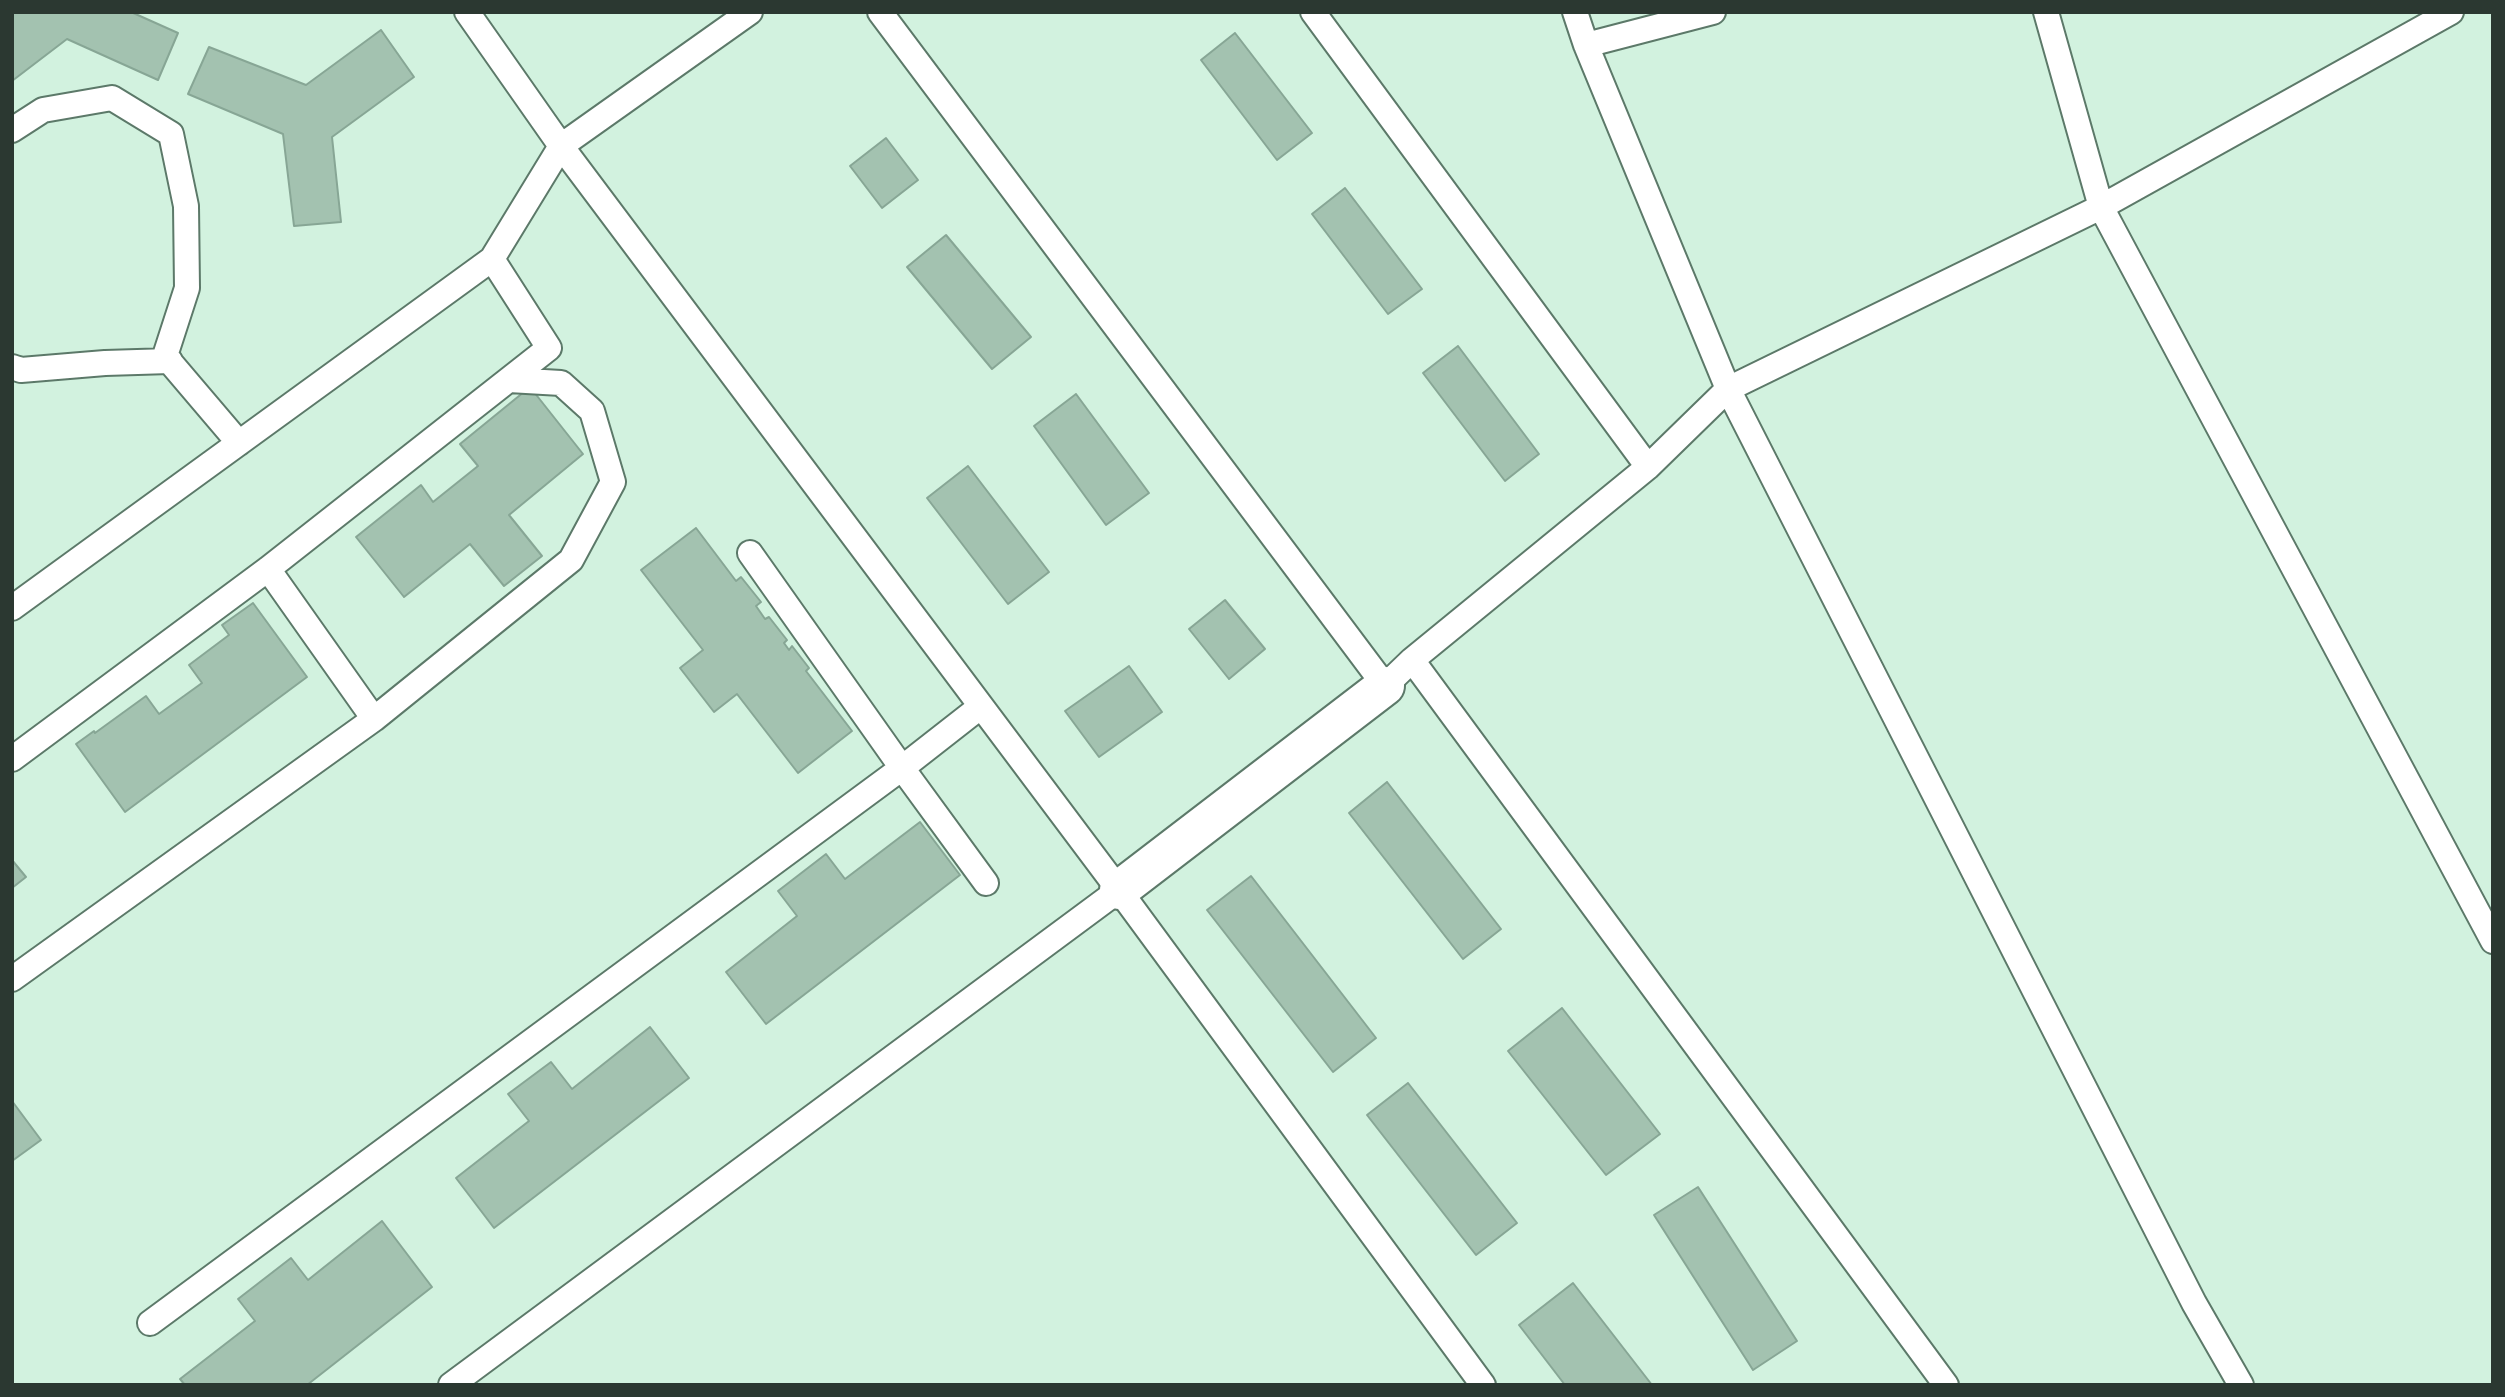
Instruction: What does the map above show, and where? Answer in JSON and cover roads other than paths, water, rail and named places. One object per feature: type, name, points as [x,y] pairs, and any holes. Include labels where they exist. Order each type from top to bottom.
[{"type":"street","points":[[1119,890],[1399,673]]},
{"type":"lane","points":[[467,12],[561,146],[1119,890],[1483,1385]]},
{"type":"lane","points":[[12,608],[492,259],[561,146],[750,12]]},
{"type":"lane","points":[[880,12],[1399,673],[1946,1385]]},
{"type":"lane","points":[[1313,12],[1648,467]]},
{"type":"lane","points":[[1575,12],[1586,45],[1728,389],[2194,1303],[2241,1385]]},
{"type":"lane","points":[[1586,45],[1713,12]]},
{"type":"lane","points":[[2046,12],[2101,207],[2493,941]]},
{"type":"lane","points":[[1399,673],[1648,467],[1728,389],[2101,207],[2451,12]]},
{"type":"lane","points":[[12,130],[43,110],[112,99],[171,134],[186,205],[187,288],[165,356],[239,443]]},
{"type":"lane","points":[[12,759],[268,569],[549,348],[492,259]]},
{"type":"lane","points":[[12,367],[21,370],[170,361]]},
{"type":"lane","points":[[12,979],[374,719],[571,560],[613,482],[592,411],[561,383],[509,380]]},
{"type":"lane","points":[[750,553],[986,883]]},
{"type":"lane","points":[[268,569],[374,719]]},
{"type":"lane","points":[[150,1323],[902,768],[980,707]]},
{"type":"lane","points":[[451,1385],[1119,890]]}]
